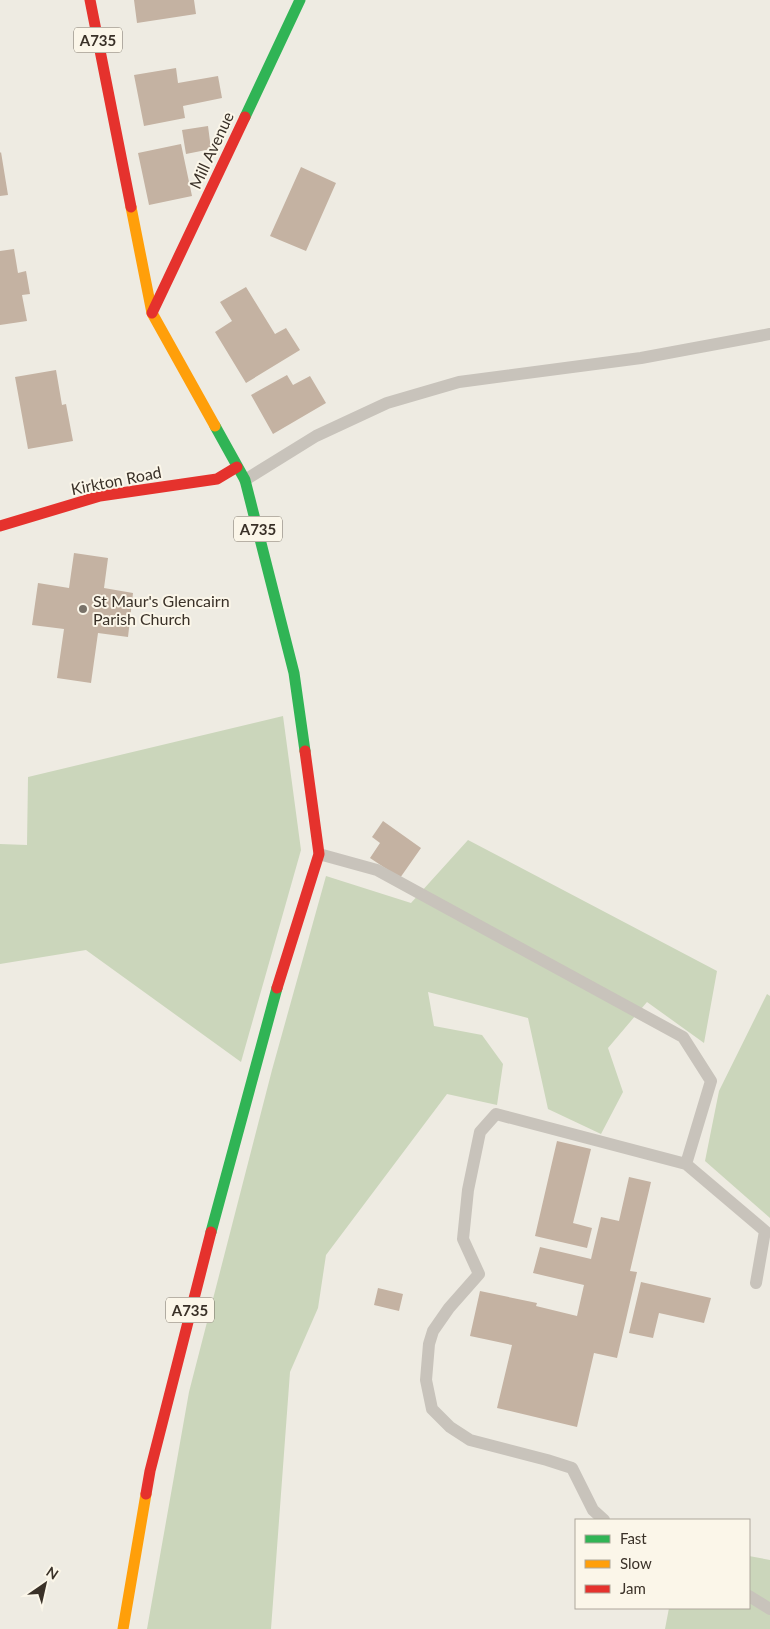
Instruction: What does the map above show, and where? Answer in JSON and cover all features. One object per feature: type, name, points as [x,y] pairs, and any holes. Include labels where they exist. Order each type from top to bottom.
[{"type":"main road","name":"A735","points":[[90,0],[152,313],[246,480],[294,673],[319,854],[275,994],[186,1322],[150,1471],[123,1629]]},
{"type":"main road","name":"Mill Avenue","points":[[152,313],[300,0]]},
{"type":"main road","name":"Kirkton Road","points":[[0,526],[100,496],[217,479],[237,467]]},
{"type":"lane","points":[[246,480],[316,436],[388,403],[459,382],[641,358],[770,334]]},
{"type":"lane","points":[[319,854],[377,870],[683,1037],[711,1081],[686,1164]]},
{"type":"lane","points":[[603,1519],[593,1510],[572,1468],[470,1440],[450,1428],[432,1409],[426,1380],[429,1344],[433,1331],[449,1308],[479,1274],[463,1240],[468,1190],[480,1132],[496,1114],[686,1164],[765,1231],[756,1283]]},
{"type":"lane","points":[[750,1597],[770,1609]]},
{"type":"green space","points":[[283,716],[301,850],[241,1062],[86,950],[0,964],[0,844],[27,845],[28,777]]},
{"type":"green space","points":[[468,840],[717,971],[704,1043],[647,1002],[608,1048],[623,1092],[601,1134],[548,1109],[528,1018],[428,992],[434,1026],[482,1035],[503,1064],[497,1105],[447,1094],[326,1255],[318,1308],[290,1372],[271,1629],[147,1629],[189,1392],[272,1070],[326,876],[411,903]]},
{"type":"green space","points":[[767,994],[770,996],[770,1218],[705,1161],[719,1091]]},
{"type":"green space","points":[[750,1556],[770,1560],[770,1629],[665,1629],[669,1609],[750,1609]]},
{"type":"building","points":[[134,0],[194,0],[196,14],[137,23]]},
{"type":"building","points":[[176,68],[178,83],[218,76],[222,98],[183,106],[185,118],[144,126],[134,75]]},
{"type":"building","points":[[208,126],[211,149],[186,154],[182,130]]},
{"type":"building","points":[[181,144],[192,196],[149,205],[138,153]]},
{"type":"building","points":[[0,153],[8,195],[0,196]]},
{"type":"building","points":[[301,167],[336,183],[306,251],[270,236]]},
{"type":"building","points":[[14,249],[18,273],[26,271],[30,294],[22,295],[27,321],[0,325],[0,251]]},
{"type":"building","points":[[246,287],[275,334],[286,328],[300,350],[246,383],[215,332],[232,321],[220,302]]},
{"type":"building","points":[[56,370],[62,405],[66,404],[73,441],[28,449],[15,377]]},
{"type":"building","points":[[287,375],[293,385],[310,376],[326,403],[273,434],[251,395]]},
{"type":"building","name":"St Maur's Glencairn Parish Church","points":[[74,553],[108,558],[104,588],[133,593],[128,637],[98,633],[91,683],[57,678],[64,629],[32,625],[38,583],[69,588]]},
{"type":"building","points":[[383,821],[421,848],[400,878],[370,858],[380,843],[372,837]]},
{"type":"building","points":[[557,1141],[591,1149],[573,1223],[592,1228],[587,1248],[535,1236]]},
{"type":"building","points":[[629,1177],[651,1182],[630,1271],[637,1272],[617,1358],[594,1353],[577,1427],[497,1408],[512,1345],[470,1336],[480,1291],[537,1303],[536,1306],[577,1316],[584,1285],[533,1273],[540,1247],[591,1259],[601,1217],[619,1221]]},
{"type":"building","points":[[641,1282],[711,1298],[704,1323],[659,1313],[653,1338],[629,1333]]},
{"type":"building","points":[[378,1288],[403,1294],[399,1311],[374,1305]]},
{"type":"traffic: fast","points":[[245,117],[300,0]]},
{"type":"traffic: fast","points":[[215,426],[245,480],[294,673],[305,751]]},
{"type":"traffic: fast","points":[[211,1232],[277,988]]},
{"type":"traffic: slow","points":[[131,207],[152,313],[215,426]]},
{"type":"traffic: slow","points":[[123,1629],[146,1494]]},
{"type":"traffic: jam","points":[[90,0],[131,207]]},
{"type":"traffic: jam","points":[[152,313],[245,117]]},
{"type":"traffic: jam","points":[[0,526],[100,496],[217,479],[237,467]]},
{"type":"traffic: jam","points":[[277,988],[319,854],[305,751]]},
{"type":"traffic: jam","points":[[146,1494],[150,1471],[211,1232]]},
{"type":"place","name":"St Maur's Glencairn Parish Church","points":[[83,609]]}]
